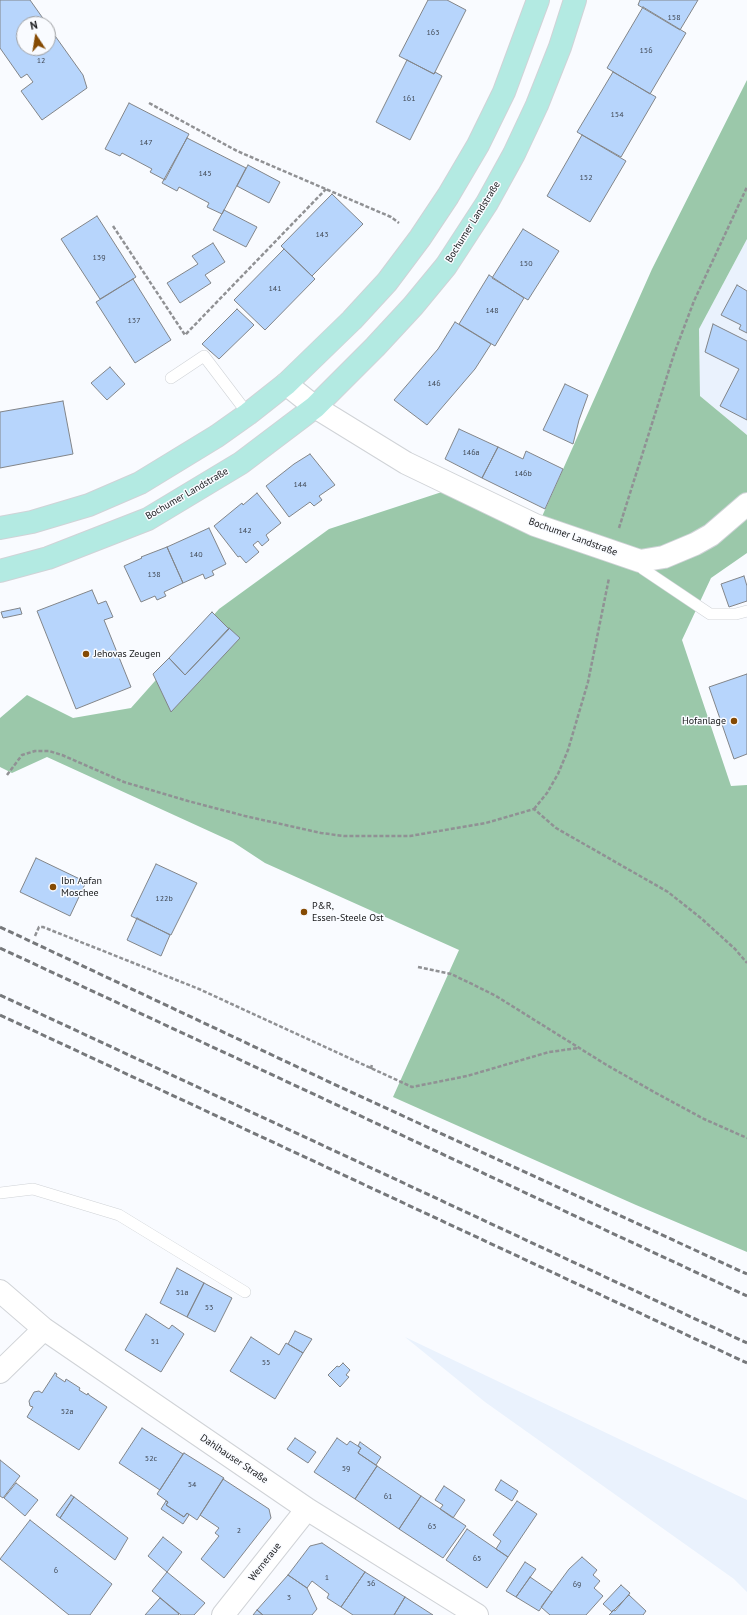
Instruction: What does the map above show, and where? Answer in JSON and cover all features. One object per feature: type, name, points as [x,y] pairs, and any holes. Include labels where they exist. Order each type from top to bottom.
[{"type":"main road","points":[[0,528],[32,522],[89,505],[140,483],[217,436],[248,414],[286,384],[352,320],[387,282],[420,238],[448,196],[474,151],[504,92],[538,0]]},
{"type":"main road","name":"Bochumer Landstraße","points":[[0,571],[48,558],[148,518],[241,463],[315,407],[375,347],[413,306],[446,266],[514,154],[537,105],[560,47],[575,0]]},
{"type":"street","name":"Bochumer Landstraße","points":[[286,384],[315,407],[413,466],[535,525],[640,561]]},
{"type":"street","points":[[640,561],[664,557],[695,544],[711,535],[728,522],[747,504]]},
{"type":"street","name":"Dahlhauser Straße","points":[[0,1291],[44,1329],[307,1509],[477,1615]]},
{"type":"street","points":[[0,1372],[44,1329]]},
{"type":"street","name":"Werneraue","points":[[223,1615],[307,1509]]},
{"type":"lane","points":[[171,378],[204,356],[248,414]]},
{"type":"lane","points":[[640,561],[643,569],[710,614],[736,614],[747,611]]},
{"type":"lane","points":[[0,1193],[33,1189],[119,1215],[246,1292]]},
{"type":"path","points":[[149,103],[238,151],[348,200],[391,217],[420,238]]},
{"type":"path","points":[[7,775],[22,755],[34,751],[49,752],[62,755],[124,782],[188,801],[245,816],[321,833],[344,836],[377,837],[417,835],[486,823],[534,809],[547,793],[568,750],[588,682],[618,532],[674,354],[694,301],[747,187]]},
{"type":"path","points":[[113,226],[185,335],[326,189]]},
{"type":"path","points":[[534,809],[556,828],[668,892],[702,919],[747,963]]},
{"type":"path","points":[[35,936],[39,927],[43,926],[199,989],[412,1087],[466,1076],[549,1052],[579,1048]]},
{"type":"path","points":[[418,967],[450,974],[496,996],[579,1048],[654,1092],[704,1120],[747,1138]]},
{"type":"path","points":[[236,1006],[237,1002]]},
{"type":"path","points":[[303,1037],[305,1033]]},
{"type":"path","points":[[371,1069],[372,1064]]},
{"type":"shaded area","points":[[747,239],[747,435],[700,396],[699,329]]},
{"type":"shaded area","points":[[405,1337],[747,1500],[747,1592],[734,1579],[485,1402]]},
{"type":"green space","points":[[747,80],[747,239],[699,329],[700,396],[747,435],[747,553],[711,578],[682,640],[731,786],[747,785],[747,1252],[636,1205],[393,1097],[459,950],[265,863],[233,842],[47,757],[12,773],[0,767],[0,718],[27,695],[73,718],[131,708],[219,609],[329,529],[454,488],[536,530],[652,269]]},
{"type":"building","points":[[0,0],[30,0],[41,16],[16,16],[16,56],[56,56],[56,37],[83,75],[87,88],[42,120],[21,91],[33,82],[27,74],[21,78],[0,48]]},
{"type":"building","points":[[428,0],[447,0],[466,10],[434,74],[399,56]]},
{"type":"building","points":[[640,0],[698,0],[680,30],[638,5]]},
{"type":"building","points":[[643,7],[686,33],[650,94],[607,68]]},
{"type":"building","points":[[407,60],[434,74],[435,72],[442,76],[410,140],[376,122]]},
{"type":"building","points":[[613,72],[656,97],[621,157],[577,132]]},
{"type":"building","points":[[129,103],[189,134],[165,180],[150,172],[152,169],[122,153],[120,156],[105,149]]},
{"type":"building","points":[[582,135],[626,161],[590,222],[547,196]]},
{"type":"building","points":[[187,138],[246,168],[222,214],[207,207],[209,203],[179,187],[177,191],[162,183]]},
{"type":"building","points":[[248,165],[280,182],[269,203],[237,186]]},
{"type":"building","points":[[332,194],[363,224],[312,276],[281,246]]},
{"type":"building","points":[[224,210],[257,227],[246,247],[213,230]]},
{"type":"building","points":[[97,216],[136,277],[100,299],[61,239]]},
{"type":"building","points":[[523,229],[559,251],[528,300],[492,278]]},
{"type":"building","points":[[213,243],[225,262],[205,275],[211,283],[180,303],[167,283],[198,264],[192,256]]},
{"type":"building","points":[[284,249],[315,279],[265,330],[234,300]]},
{"type":"building","points":[[489,275],[524,298],[495,346],[459,324]]},
{"type":"building","points":[[133,279],[171,340],[135,363],[96,302]]},
{"type":"building","points":[[737,285],[747,291],[747,333],[739,329],[741,325],[721,315]]},
{"type":"building","points":[[237,309],[254,325],[219,359],[202,344]]},
{"type":"building","points":[[455,322],[491,344],[475,369],[427,425],[394,400],[438,349]]},
{"type":"building","points":[[713,324],[747,341],[747,420],[720,406],[739,369],[705,352]]},
{"type":"building","points":[[110,367],[125,384],[107,400],[91,383]]},
{"type":"building","points":[[565,384],[588,395],[579,420],[573,444],[543,430]]},
{"type":"building","points":[[63,401],[73,454],[0,468],[0,412]]},
{"type":"building","points":[[459,429],[498,447],[482,478],[445,459]]},
{"type":"building","points":[[498,447],[523,459],[526,451],[563,469],[545,509],[482,478]]},
{"type":"building","points":[[310,454],[335,485],[319,496],[322,500],[314,506],[310,502],[289,517],[266,486],[294,464]]},
{"type":"building","points":[[257,493],[281,523],[266,535],[269,540],[262,546],[258,541],[253,545],[259,552],[246,563],[240,556],[238,557],[214,526]]},
{"type":"building","points":[[209,528],[226,564],[212,571],[214,575],[205,579],[203,574],[183,583],[167,547]]},
{"type":"building","points":[[167,547],[183,583],[164,592],[166,596],[157,600],[155,596],[141,602],[124,566],[142,558],[141,557]]},
{"type":"building","points":[[744,576],[747,586],[747,601],[729,607],[721,584]]},
{"type":"building","name":"Jehovas Zeugen","points":[[92,590],[98,604],[106,601],[113,617],[104,620],[131,687],[76,709],[37,611]]},
{"type":"building","points":[[20,608],[22,614],[3,618],[1,612]]},
{"type":"building","points":[[212,612],[229,629],[185,675],[169,658]]},
{"type":"building","points":[[229,628],[240,638],[171,712],[153,674],[169,658],[185,675]]},
{"type":"building","name":"Hofanlage","points":[[747,674],[747,754],[734,759],[709,687]]},
{"type":"building","name":"Ibn Aafan Moschee","points":[[36,858],[86,882],[70,916],[20,892]]},
{"type":"building","points":[[156,864],[197,883],[171,935],[131,916]]},
{"type":"building","points":[[137,918],[170,935],[161,956],[127,940]]},
{"type":"building","points":[[177,1268],[204,1283],[187,1317],[160,1303]]},
{"type":"building","points":[[204,1283],[232,1298],[215,1332],[187,1317]]},
{"type":"building","points":[[146,1314],[169,1329],[172,1325],[184,1334],[161,1372],[125,1350]]},
{"type":"building","points":[[295,1331],[312,1339],[303,1353],[288,1344]]},
{"type":"building","points":[[251,1337],[279,1355],[286,1343],[303,1353],[275,1399],[230,1371]]},
{"type":"building","points":[[343,1363],[350,1370],[346,1375],[349,1377],[340,1387],[328,1375],[337,1366],[339,1367]]},
{"type":"building","points":[[55,1373],[57,1374],[56,1376],[65,1382],[66,1379],[80,1388],[79,1390],[87,1395],[88,1393],[107,1407],[79,1450],[27,1417],[33,1407],[30,1406],[29,1401],[34,1392],[39,1391],[42,1393]]},
{"type":"building","points":[[142,1428],[183,1454],[160,1490],[119,1463]]},
{"type":"building","points":[[295,1438],[316,1452],[308,1463],[287,1449]]},
{"type":"building","points":[[337,1438],[347,1445],[350,1441],[361,1448],[358,1453],[377,1466],[355,1499],[314,1472]]},
{"type":"building","points":[[360,1442],[381,1457],[376,1465],[358,1453],[361,1448],[358,1446]]},
{"type":"building","points":[[184,1453],[224,1478],[197,1520],[187,1513],[184,1517],[166,1505],[168,1502],[157,1494]]},
{"type":"building","points":[[0,1460],[20,1476],[3,1498],[0,1496]]},
{"type":"building","points":[[377,1466],[421,1496],[399,1529],[355,1499]]},
{"type":"building","points":[[223,1479],[269,1509],[271,1518],[224,1578],[201,1559],[219,1536],[215,1533],[219,1528],[200,1515]]},
{"type":"building","points":[[501,1480],[518,1491],[512,1501],[495,1490]]},
{"type":"building","points":[[16,1483],[38,1500],[25,1516],[4,1498]]},
{"type":"building","points":[[444,1486],[465,1500],[453,1518],[440,1509],[443,1505],[435,1500]]},
{"type":"building","points":[[71,1495],[74,1497],[60,1518],[56,1515]]},
{"type":"building","points":[[421,1496],[466,1526],[443,1558],[399,1529]]},
{"type":"building","points":[[74,1497],[128,1538],[115,1560],[60,1518]]},
{"type":"building","points":[[166,1501],[168,1502],[166,1505],[184,1517],[187,1513],[189,1515],[183,1524],[161,1509]]},
{"type":"building","points":[[517,1501],[537,1514],[508,1557],[496,1549],[501,1541],[493,1535]]},
{"type":"building","points":[[30,1520],[112,1584],[90,1615],[69,1615],[0,1559]]},
{"type":"building","points":[[467,1529],[508,1557],[487,1588],[446,1560]]},
{"type":"building","points":[[163,1537],[182,1552],[167,1572],[148,1556]]},
{"type":"building","points":[[322,1543],[365,1572],[341,1607],[327,1598],[329,1594],[312,1581],[307,1588],[288,1575],[310,1546]]},
{"type":"building","points":[[582,1557],[597,1570],[593,1575],[600,1581],[594,1588],[603,1596],[586,1615],[550,1615],[541,1607],[569,1569]]},
{"type":"building","points":[[525,1562],[536,1569],[516,1597],[506,1591]]},
{"type":"building","points":[[167,1572],[205,1603],[194,1615],[181,1615],[152,1591]]},
{"type":"building","points":[[365,1572],[405,1597],[394,1615],[353,1615],[341,1607]]},
{"type":"building","points":[[288,1575],[307,1588],[317,1609],[312,1615],[263,1615],[257,1610]]},
{"type":"building","points":[[530,1577],[552,1592],[539,1611],[516,1597]]},
{"type":"building","points":[[621,1585],[630,1593],[615,1611],[613,1610],[612,1612],[603,1604]]},
{"type":"building","points":[[629,1595],[646,1611],[643,1615],[609,1615]]},
{"type":"building","points":[[405,1597],[433,1615],[394,1615]]},
{"type":"building","points":[[160,1598],[179,1614],[145,1615]]},
{"type":"building","points":[[257,1610],[263,1615],[253,1615]]},
{"type":"railway","points":[[0,927],[340,1087],[747,1274]]},
{"type":"railway","points":[[0,948],[747,1296]]},
{"type":"railway","points":[[0,995],[747,1343]]},
{"type":"railway","points":[[0,1015],[747,1363]]},
{"type":"place","name":"Jehovas Zeugen","points":[[86,654]]},
{"type":"place","name":"Hofanlage","points":[[734,721]]},
{"type":"place","name":"Ibn Aafan Moschee","points":[[53,887]]},
{"type":"place","name":"P&R, Essen-Steele Ost","points":[[304,912]]}]
